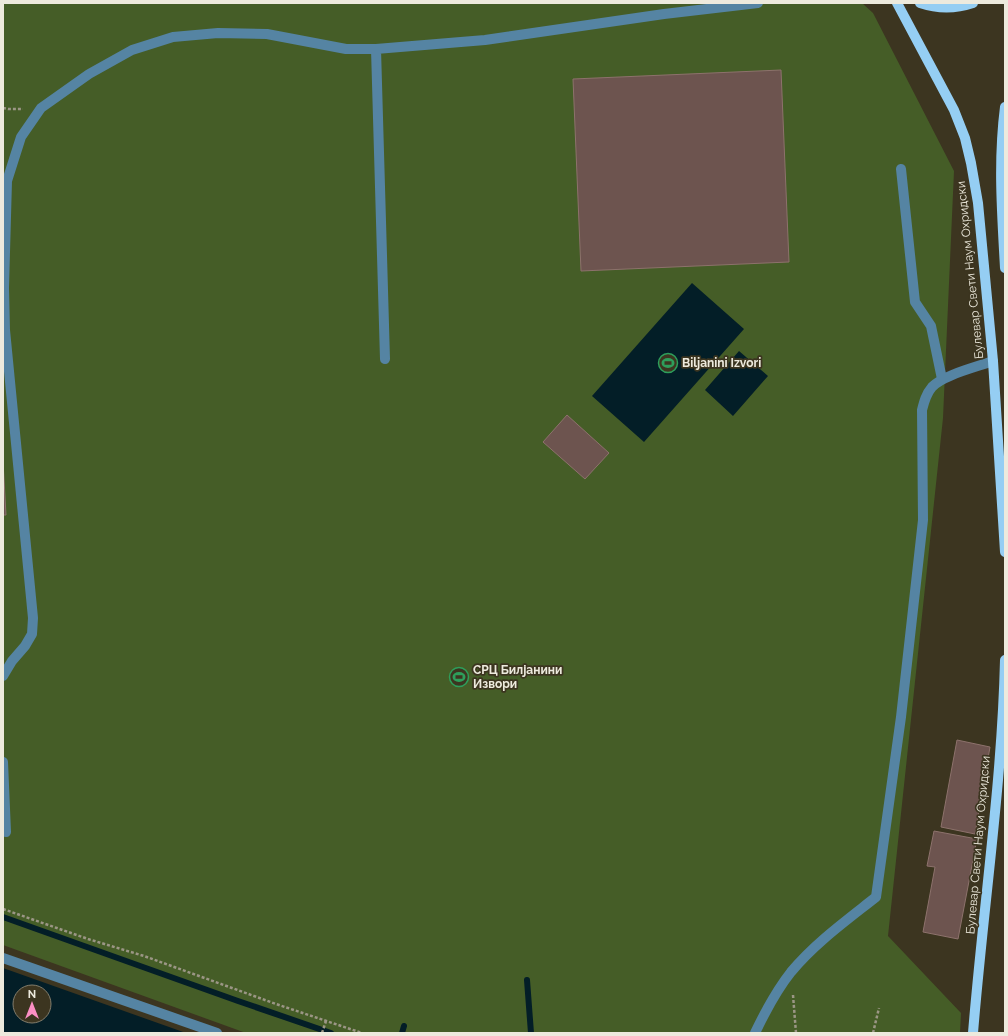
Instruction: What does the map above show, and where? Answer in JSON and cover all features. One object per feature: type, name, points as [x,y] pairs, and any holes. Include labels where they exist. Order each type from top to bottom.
[{"type":"main road","name":"Булевар Свети Наум Охридски","points":[[897,3],[954,110],[965,138],[971,163],[978,203],[993,361],[1005,552]]},
{"type":"main road","points":[[920,3],[934,8],[961,7],[973,3]]},
{"type":"main road","points":[[1005,107],[1002,131],[1000,174],[1005,268]]},
{"type":"main road","name":"Булевар Свети Наум Охридски","points":[[973,1033],[996,805],[1004,699],[1005,660]]},
{"type":"street","points":[[3,676],[32,634],[32,618],[4,330],[7,181],[21,136],[41,108],[89,74],[132,50],[173,37],[218,33],[267,34],[346,49],[376,49],[485,40],[664,14],[758,3]]},
{"type":"street","points":[[376,49],[385,359]]},
{"type":"street","points":[[901,169],[915,302],[931,326],[942,379]]},
{"type":"street","points":[[755,1033],[774,998],[791,973],[824,938],[876,897],[901,717],[923,520],[922,410],[926,397],[932,387],[942,379],[993,361]]},
{"type":"street","points":[[3,762],[6,832]]},
{"type":"street","points":[[3,958],[216,1033]]},
{"type":"path","points":[[3,908],[362,1033]]},
{"type":"path","points":[[791,973],[796,1033]]},
{"type":"path","points":[[873,1033],[879,1008]]},
{"type":"path","points":[[322,1033],[326,1021]]},
{"type":"green space","name":"СРЦ Билјанини Извори","points":[[3,3],[862,3],[873,13],[954,171],[943,418],[888,936],[961,1013],[960,1033],[246,1033],[3,945]]},
{"type":"water","name":"Biljanini Izvori","points":[[692,283],[744,329],[644,442],[592,396]]},
{"type":"water","points":[[739,351],[768,376],[733,416],[705,390]]},
{"type":"water","points":[[3,968],[48,984],[12,984],[12,1024],[52,1024],[52,985],[186,1033],[3,1033]]},
{"type":"building","points":[[781,70],[789,262],[581,271],[573,79]]},
{"type":"building","points":[[567,415],[609,453],[585,479],[543,442]]},
{"type":"building","points":[[3,461],[6,515],[3,515]]},
{"type":"building","points":[[957,740],[990,747],[975,834],[941,827]]},
{"type":"building","points":[[934,831],[977,839],[958,939],[923,932],[935,867],[927,866]]},
{"type":"waterway","points":[[3,917],[331,1033]]},
{"type":"waterway","points":[[527,980],[531,1033]]},
{"type":"waterway","points":[[402,1033],[404,1026]]},
{"type":"place","name":"Biljanini Izvori","points":[[668,363]]},
{"type":"place","name":"СРЦ Билјанини Извори","points":[[459,677]]}]
